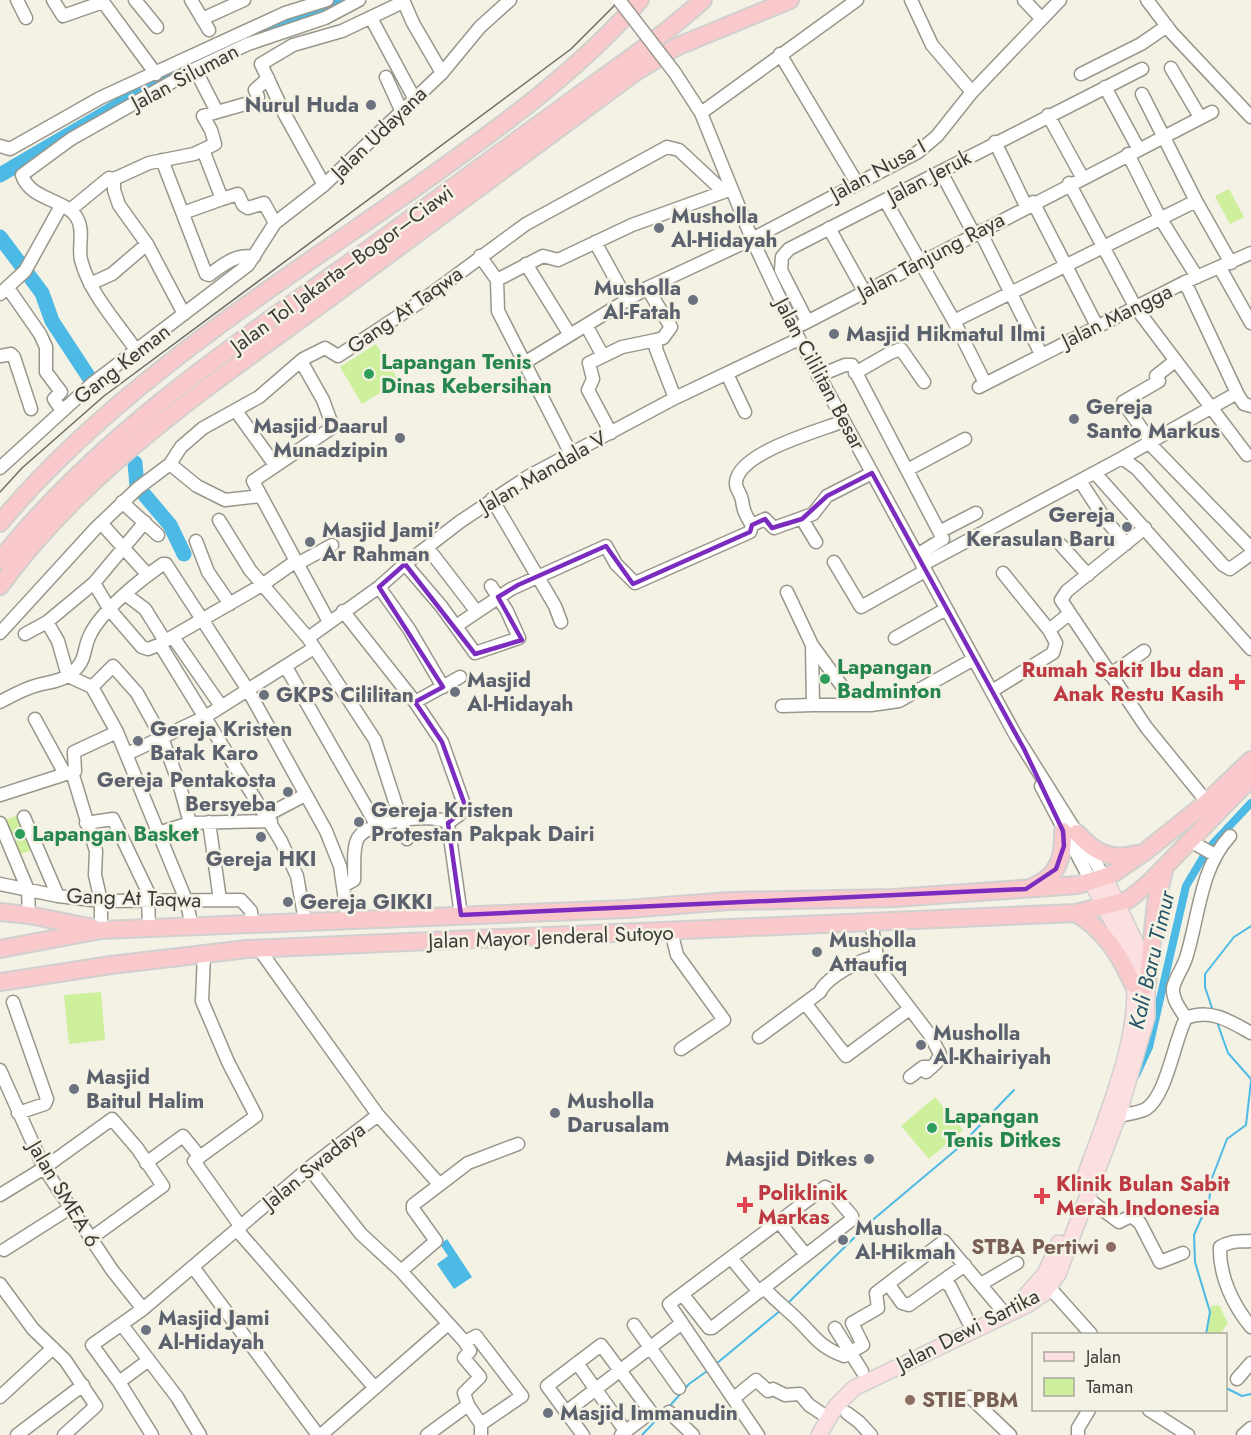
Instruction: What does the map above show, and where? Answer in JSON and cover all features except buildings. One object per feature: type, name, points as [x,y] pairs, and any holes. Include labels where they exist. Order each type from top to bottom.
[{"type":"highway","name":"Jalan Tol Jakarta–Bogor–Ciawi","points":[[0,523],[67,452],[137,390],[252,302],[548,90],[640,0]]},
{"type":"highway","name":"Jalan Tol Jakarta–Bogor–Ciawi","points":[[0,560],[27,526],[82,469],[151,409],[259,328],[454,189],[704,0]]},
{"type":"highway","points":[[0,585],[44,531],[135,444],[279,335],[634,73],[676,46],[790,0]]},
{"type":"highway","points":[[1251,760],[1207,802],[1146,851],[1105,894],[1128,900],[1195,843],[1251,778]]},
{"type":"highway","points":[[1026,889],[1046,880],[1056,869],[1070,832],[1109,857],[1119,858],[1146,851]]},
{"type":"highway","points":[[1140,985],[1165,867]]},
{"type":"highway","name":"Jalan Mayor Jenderal Sutoyo","points":[[0,949],[101,930],[627,909],[729,901],[894,898],[1026,889],[1105,894]]},
{"type":"highway","name":"Jalan Mayor Jenderal Sutoyo","points":[[0,982],[204,954],[259,949],[1076,913],[1105,894]]},
{"type":"highway","name":"Jalan Mayor Jenderal Sutoyo","points":[[0,912],[29,915],[101,930]]},
{"type":"highway","points":[[1076,913],[1094,925],[1114,947],[1140,985]]},
{"type":"highway","points":[[461,915],[464,941]]},
{"type":"main road","name":"Jalan Dewi Sartika","points":[[819,1435],[836,1406],[854,1388],[1027,1305],[1049,1287],[1061,1265],[1118,1116],[1143,1038],[1147,1017],[1140,985],[1137,946],[1105,894]]},
{"type":"main road","name":"Jalan Dewi Sartika","points":[[808,1435],[840,1385],[862,1371],[1024,1297],[1038,1285],[1066,1226],[1126,1055],[1140,985]]},
{"type":"street","points":[[16,0],[26,18]]},
{"type":"street","points":[[53,0],[63,16],[105,1],[156,80]]},
{"type":"street","points":[[135,0],[157,27]]},
{"type":"street","points":[[191,0],[206,25],[244,0]]},
{"type":"street","points":[[5,148],[82,107],[156,80],[285,13],[327,0]]},
{"type":"street","name":"Jalan Siluman","points":[[65,208],[29,188],[22,175],[156,80],[195,69],[248,44],[326,18],[359,0]]},
{"type":"street","name":"Jalan Udayana","points":[[251,261],[275,223],[324,186],[442,73],[480,27],[510,0]]},
{"type":"street","name":"Jalan Cililitan Besar","points":[[619,0],[675,73],[701,113],[728,191],[796,334],[1105,894]]},
{"type":"street","points":[[701,113],[857,0]]},
{"type":"street","points":[[910,0],[932,45],[972,92]]},
{"type":"street","points":[[1024,0],[1042,19]]},
{"type":"street","name":"Jalan Nusa I","points":[[524,363],[647,288],[752,239],[925,147],[972,92],[1060,0]]},
{"type":"street","points":[[1147,0],[1167,26],[1251,117]]},
{"type":"street","points":[[324,186],[261,64],[293,45],[342,31],[403,1],[442,73]]},
{"type":"street","points":[[371,18],[414,98]]},
{"type":"street","points":[[1081,74],[1142,44],[1167,26]]},
{"type":"street","points":[[780,54],[857,183]]},
{"type":"street","name":"Jalan Tanjung Raya","points":[[796,334],[807,321],[1069,183],[1206,114],[1171,68]]},
{"type":"street","points":[[195,69],[217,112]]},
{"type":"street","name":"Jalan Jeruk","points":[[807,321],[781,270],[782,257],[829,228],[1142,69]]},
{"type":"street","points":[[386,77],[401,110]]},
{"type":"street","points":[[62,411],[54,399],[61,393],[46,372],[46,347],[4,291],[27,267],[65,208],[109,178],[114,179],[149,163],[214,146],[215,142],[203,116],[256,101],[258,97],[255,90],[268,78]]},
{"type":"street","points":[[1105,87],[1160,218],[1191,280],[1237,393],[1250,406]]},
{"type":"street","points":[[1142,93],[1196,201],[1251,323]]},
{"type":"street","points":[[1048,116],[1082,177]]},
{"type":"street","points":[[995,142],[1066,265],[1097,326]]},
{"type":"street","name":"Gang At Taqwa","points":[[0,633],[101,523],[122,502],[170,464],[181,447],[203,429],[259,397],[301,361],[325,348],[338,357],[420,302],[480,256],[542,214],[667,147],[679,150],[728,191]]},
{"type":"street","points":[[203,150],[222,199]]},
{"type":"street","points":[[162,160],[207,275],[234,258],[244,255],[251,261]]},
{"type":"street","points":[[941,172],[1011,292],[1041,354]]},
{"type":"street","points":[[114,179],[114,190],[119,205],[147,244],[184,314]]},
{"type":"street","points":[[1069,183],[1136,308],[1247,455]]},
{"type":"street","points":[[497,280],[543,255],[558,260],[632,225],[728,191]]},
{"type":"street","points":[[183,213],[238,194],[243,205],[248,208],[264,203],[275,223]]},
{"type":"street","name":"Jalan Mangga","points":[[885,200],[954,321],[982,385],[1097,326],[1251,253]]},
{"type":"street","points":[[954,321],[1196,201]]},
{"type":"street","points":[[65,208],[78,219],[83,243],[80,257],[90,284],[136,350]]},
{"type":"street","points":[[829,228],[864,291]]},
{"type":"street","points":[[595,242],[627,300]]},
{"type":"street","points":[[90,284],[112,274],[147,244]]},
{"type":"street","points":[[480,256],[497,280],[498,311],[571,454]]},
{"type":"street","name":"Gang Keman","points":[[0,468],[93,383],[251,261]]},
{"type":"street","points":[[526,264],[570,335]]},
{"type":"street","points":[[611,433],[588,390],[593,379],[589,363],[622,347],[663,338],[670,327],[647,288]]},
{"type":"street","points":[[586,326],[603,356]]},
{"type":"street","name":"Jalan Mandala V","points":[[127,754],[205,717],[286,667],[343,611],[379,587],[405,564],[492,499],[675,398],[727,374],[796,334]]},
{"type":"street","points":[[656,340],[658,354],[675,398]]},
{"type":"street","points":[[855,373],[890,353],[902,349],[924,382]]},
{"type":"street","points":[[0,356],[11,354],[14,357],[32,410]]},
{"type":"street","points":[[301,361],[323,400],[333,427],[253,482],[330,622]]},
{"type":"street","points":[[1175,361],[1156,376],[1159,381],[1123,402],[1150,442],[1251,548]]},
{"type":"street","points":[[819,376],[849,364],[909,469],[944,539],[921,564]]},
{"type":"street","points":[[727,374],[745,412]]},
{"type":"street","points":[[834,562],[861,608],[921,564],[1095,473],[1210,406],[1237,393]]},
{"type":"street","points":[[236,411],[275,465]]},
{"type":"street","points":[[456,626],[477,612],[494,592],[539,578],[606,546],[616,564],[635,583],[750,532],[752,525],[743,509],[742,499],[736,485],[739,474],[747,464],[761,454],[844,421]]},
{"type":"street","points":[[909,469],[965,438]]},
{"type":"street","points":[[1122,458],[1137,469],[1223,565],[1230,569],[1251,554]]},
{"type":"street","points":[[170,464],[197,486],[225,500],[260,496]]},
{"type":"street","points":[[752,525],[765,519],[774,528],[802,519],[813,514],[827,496],[872,473]]},
{"type":"street","points":[[1095,473],[1251,649]]},
{"type":"street","points":[[1080,481],[1105,519],[1126,544]]},
{"type":"street","points":[[492,499],[539,578],[561,622]]},
{"type":"street","points":[[122,502],[158,535]]},
{"type":"street","points":[[940,531],[976,513]]},
{"type":"street","points":[[802,519],[816,542]]},
{"type":"street","points":[[219,520],[249,570],[311,643],[375,740],[407,839]]},
{"type":"street","points":[[25,634],[47,622],[94,583],[124,550],[145,522]]},
{"type":"street","points":[[101,523],[147,574]]},
{"type":"street","points":[[1145,528],[1062,596],[1069,614],[1152,736],[1207,802]]},
{"type":"street","points":[[196,541],[212,578],[230,604]]},
{"type":"street","points":[[94,583],[110,610],[142,647],[148,649],[167,641],[297,563],[332,545]]},
{"type":"street","points":[[1060,545],[1088,575]]},
{"type":"street","points":[[427,547],[477,612]]},
{"type":"street","points":[[0,702],[39,685],[51,684],[68,676],[86,655],[90,636],[110,610],[147,574],[166,564],[248,690],[335,851],[345,885],[348,920]]},
{"type":"street","points":[[405,564],[476,653],[518,640],[517,630],[494,592]]},
{"type":"street","points":[[992,691],[1053,653],[1056,644],[1049,630],[1003,573]]},
{"type":"street","points":[[379,587],[416,639],[443,687]]},
{"type":"street","points":[[787,592],[812,645],[855,704]]},
{"type":"street","points":[[125,594],[145,609],[167,641],[221,706]]},
{"type":"street","points":[[895,638],[946,609]]},
{"type":"street","points":[[343,611],[415,702],[442,742],[465,805],[463,812],[448,823]]},
{"type":"street","points":[[1049,630],[1069,614]]},
{"type":"street","points":[[47,622],[57,641],[68,676],[92,687],[117,732],[186,900],[192,926]]},
{"type":"street","points":[[167,641],[163,652],[269,818],[297,876],[305,921]]},
{"type":"street","points":[[812,645],[813,705]]},
{"type":"street","points":[[1110,675],[1144,651]]},
{"type":"street","points":[[783,706],[899,701],[974,659]]},
{"type":"street","points":[[92,687],[115,667],[137,693],[162,738],[179,783],[190,823]]},
{"type":"street","points":[[286,667],[376,826]]},
{"type":"street","points":[[415,702],[460,677]]},
{"type":"street","points":[[35,719],[68,773],[96,851],[95,875],[101,901],[101,930]]},
{"type":"street","points":[[0,795],[76,770],[74,752],[117,732]]},
{"type":"street","points":[[158,833],[190,823],[269,818],[305,795]]},
{"type":"street","points":[[24,817],[58,896]]},
{"type":"street","points":[[87,824],[113,819],[148,892],[149,929]]},
{"type":"street","points":[[345,885],[354,880],[355,846],[359,837],[376,826],[401,820],[439,819],[448,823]]},
{"type":"street","points":[[209,822],[220,900]]},
{"type":"street","points":[[0,823],[28,890],[29,915]]},
{"type":"street","points":[[448,823],[461,915]]},
{"type":"street","points":[[1186,1018],[1175,999],[1173,988],[1186,959],[1197,908],[1214,854],[1230,836]]},
{"type":"street","points":[[1195,843],[1214,854]]},
{"type":"street","name":"Gang At Taqwa","points":[[0,884],[58,896],[101,901],[220,900],[245,902],[251,911],[252,924]]},
{"type":"street","points":[[871,922],[879,968],[908,1010],[930,1035],[940,1054],[929,1069],[923,1067],[910,1077]]},
{"type":"street","points":[[671,931],[677,955],[724,1020],[681,1049]]},
{"type":"street","name":"Jalan Swadaya","points":[[119,1382],[93,1348],[94,1344],[143,1309],[193,1262],[239,1229],[309,1168],[378,1115],[259,949]]},
{"type":"street","points":[[197,1159],[256,1116],[228,1062],[202,1001],[204,954]]},
{"type":"street","points":[[759,1037],[820,992],[824,984],[862,959],[877,957]]},
{"type":"street","points":[[13,1002],[47,1099],[45,1104],[18,1113]]},
{"type":"street","points":[[805,1003],[846,1056],[908,1010]]},
{"type":"street","points":[[1118,1116],[1145,1109],[1153,1101],[1161,1086],[1186,1018],[1198,1013],[1211,1014],[1240,1027],[1251,1019]]},
{"type":"street","name":"Jalan SMEA 6","points":[[0,1070],[44,1168],[90,1239],[143,1309]]},
{"type":"street","points":[[378,1115],[439,1184]]},
{"type":"street","points":[[0,1195],[44,1168],[112,1119],[163,1186],[90,1239]]},
{"type":"street","points":[[146,1163],[183,1136],[239,1229],[375,1388]]},
{"type":"street","points":[[401,1271],[436,1242],[412,1207],[439,1184],[481,1156],[518,1144]]},
{"type":"street","points":[[309,1168],[361,1234],[401,1271],[465,1342],[470,1351],[464,1358],[480,1377],[464,1393],[481,1430],[522,1396],[476,1336],[465,1342]]},
{"type":"street","points":[[683,1295],[710,1329],[850,1221],[851,1214],[825,1187],[669,1304],[757,1435]]},
{"type":"street","points":[[1087,1198],[1119,1222],[1131,1216],[1140,1223],[1160,1262],[1183,1253]]},
{"type":"street","points":[[4,1250],[70,1208]]},
{"type":"street","points":[[779,1222],[806,1255]]},
{"type":"street","points":[[731,1258],[762,1290],[798,1320],[818,1344],[844,1356],[863,1345],[852,1323],[878,1308],[879,1304],[874,1296],[942,1241],[949,1245],[1000,1309]]},
{"type":"street","points":[[1251,1241],[1232,1241],[1220,1247],[1222,1272],[1237,1307],[1251,1327]]},
{"type":"street","points":[[193,1262],[319,1435],[448,1324]]},
{"type":"street","points":[[981,1284],[1017,1263]]},
{"type":"street","points":[[889,1285],[905,1305],[965,1265]]},
{"type":"street","points":[[942,1281],[950,1286],[969,1323]]},
{"type":"street","points":[[0,1284],[33,1329],[54,1348],[83,1385],[96,1408],[64,1435]]},
{"type":"street","points":[[1049,1287],[1088,1333]]},
{"type":"street","points":[[566,1412],[682,1323]]},
{"type":"street","points":[[122,1325],[177,1397],[197,1434]]},
{"type":"street","points":[[634,1325],[680,1388]]},
{"type":"street","points":[[835,1328],[862,1371]]},
{"type":"street","points":[[577,1363],[623,1433],[651,1412],[601,1345],[577,1363],[547,1386],[583,1435]]},
{"type":"street","points":[[0,1397],[54,1348]]},
{"type":"street","points":[[149,1360],[119,1382],[152,1435]]},
{"type":"street","points":[[1237,1379],[1251,1363]]},
{"type":"street","points":[[734,1398],[756,1380],[765,1390],[773,1389],[785,1395],[800,1394],[808,1405],[821,1413]]},
{"type":"street","points":[[17,1435],[83,1385]]},
{"type":"street","points":[[970,1397],[1010,1435]]},
{"type":"street","points":[[427,1435],[468,1406]]},
{"type":"street","points":[[1078,1435],[1078,1428],[1085,1411]]},
{"type":"street","points":[[1151,1411],[1188,1435]]},
{"type":"street","points":[[669,1413],[693,1435]]},
{"type":"street","points":[[847,1413],[871,1435]]},
{"type":"street","points":[[1243,1435],[1251,1428]]},
{"type":"highlighted area","points":[[872,473],[1024,749],[1063,831],[1064,846],[1056,869],[1026,889],[461,915],[448,823],[466,808],[442,742],[415,702],[443,687],[379,587],[405,564],[475,654],[522,640],[498,597],[518,585],[606,546],[633,584],[750,532],[752,525],[765,519],[772,528],[802,519],[827,496]]},
{"type":"green space","points":[[1229,189],[1244,217],[1230,224],[1215,196]]},
{"type":"green space","name":"Lapangan Tenis Dinas Kebersihan","points":[[376,344],[399,381],[362,404],[340,367]]},
{"type":"green space","name":"Lapangan Basket","points":[[21,814],[35,849],[18,855],[5,820]]},
{"type":"green space","points":[[101,992],[105,1040],[69,1044],[64,995]]},
{"type":"green space","name":"Lapangan Tenis Ditkes","points":[[935,1097],[963,1130],[929,1159],[901,1126]]},
{"type":"green space","points":[[1219,1305],[1228,1323],[1221,1333],[1206,1333],[1211,1306]]},
{"type":"water","points":[[447,1239],[472,1277],[454,1289],[437,1264],[448,1256],[440,1244]]},
{"type":"waterway","points":[[273,31],[327,5],[344,0]]},
{"type":"waterway","points":[[0,175],[181,69],[209,57]]},
{"type":"waterway","points":[[0,237],[42,293],[52,321],[94,385]]},
{"type":"waterway","points":[[135,463],[137,486],[170,525],[184,554]]},
{"type":"waterway","name":"Kali Baru Timur","points":[[1136,1075],[1149,1047],[1186,886],[1208,849],[1251,803]]},
{"type":"waterway","points":[[1213,1011],[1205,987],[1205,974],[1234,937],[1251,926]]},
{"type":"waterway","points":[[1217,1022],[1228,1053],[1251,1079]]},
{"type":"waterway","points":[[1206,1333],[1210,1312],[1195,1262],[1194,1235],[1209,1201],[1212,1178],[1227,1139],[1246,1125],[1251,1081]]},
{"type":"waterway","points":[[787,1304],[869,1223],[957,1149],[1014,1090]]},
{"type":"waterway","points":[[716,1364],[781,1310]]},
{"type":"waterway","points":[[668,1408],[689,1384],[710,1369]]},
{"type":"waterway","points":[[1227,1388],[1242,1396],[1251,1394]]},
{"type":"waterway","points":[[642,1435],[664,1412]]},
{"type":"tram line","points":[[0,492],[22,468],[104,396],[571,49],[620,0]]},
{"type":"place","name":"Nurul Huda","points":[[371,105]]},
{"type":"place","name":"Musholla Al-Hidayah","points":[[659,228]]},
{"type":"place","name":"Musholla Al-Fatah","points":[[693,300]]},
{"type":"place","name":"Masjid Hikmatul Ilmi","points":[[834,334]]},
{"type":"place","name":"Lapangan Tenis Dinas Kebersihan","points":[[369,374]]},
{"type":"place","name":"Gereja Santo Markus","points":[[1074,419]]},
{"type":"place","name":"Masjid Daarul Munadzipin","points":[[400,438]]},
{"type":"place","name":"Gereja Kerasulan Baru","points":[[1127,527]]},
{"type":"place","name":"Masjid Jami' Ar Rahman","points":[[310,542]]},
{"type":"place","name":"Lapangan Badminton","points":[[825,679]]},
{"type":"place","name":"Rumah Sakit Ibu dan Anak Restu Kasih","points":[[1237,682]]},
{"type":"place","name":"Masjid Al-Hidayah","points":[[455,692]]},
{"type":"place","name":"GKPS Cililitan","points":[[264,695]]},
{"type":"place","name":"Gereja Kristen Batak Karo","points":[[138,741]]},
{"type":"place","name":"Gereja Pentakosta Bersyeba","points":[[288,792]]},
{"type":"place","name":"Gereja Kristen Protestan Pakpak Dairi","points":[[359,822]]},
{"type":"place","name":"Lapangan Basket","points":[[20,834]]},
{"type":"place","name":"Gereja HKI","points":[[261,837]]},
{"type":"place","name":"Gereja GIKKI","points":[[288,902]]},
{"type":"place","name":"Musholla Attaufiq","points":[[817,952]]},
{"type":"place","name":"Musholla Al-Khairiyah","points":[[921,1045]]},
{"type":"place","name":"Masjid Baitul Halim","points":[[74,1089]]},
{"type":"place","name":"Musholla Darusalam","points":[[555,1113]]},
{"type":"place","name":"Lapangan Tenis Ditkes","points":[[932,1128]]},
{"type":"place","name":"Masjid Ditkes","points":[[869,1159]]},
{"type":"place","name":"Klinik Bulan Sabit Merah Indonesia","points":[[1042,1196]]},
{"type":"place","name":"Poliklinik Markas","points":[[745,1205]]},
{"type":"place","name":"Musholla Al-Hikmah","points":[[843,1240]]},
{"type":"place","name":"STBA Pertiwi","points":[[1111,1247]]},
{"type":"place","name":"Masjid Jami Al-Hidayah","points":[[146,1330]]},
{"type":"place","name":"STIE PBM","points":[[910,1400]]},
{"type":"place","name":"Masjid Immanudin","points":[[548,1413]]}]
